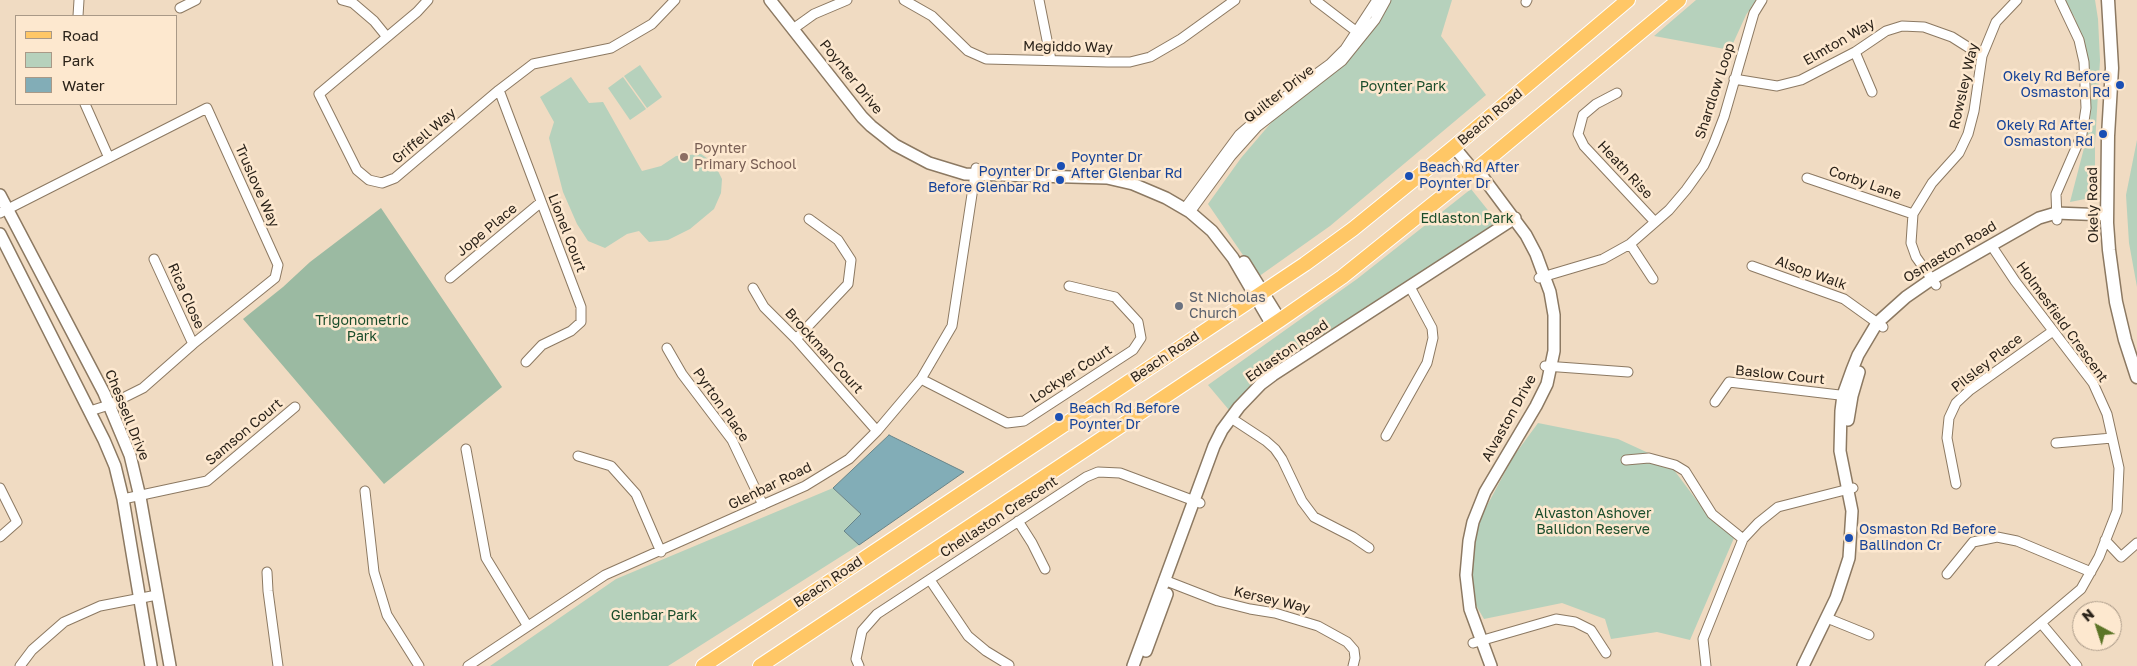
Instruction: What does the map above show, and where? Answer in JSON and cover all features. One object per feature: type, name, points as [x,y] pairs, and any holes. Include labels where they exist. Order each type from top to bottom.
[{"type":"main road","name":"Beach Road","points":[[703,666],[1305,264],[1353,229],[1454,147],[1628,0]]},
{"type":"main road","points":[[760,666],[1276,323],[1342,276],[1474,170],[1679,0]]},
{"type":"main road","name":"Okely Road","points":[[2108,0],[2112,68],[2108,136],[2107,219],[2116,302],[2125,340],[2137,377]]},
{"type":"street","points":[[78,15],[79,0]]},
{"type":"street","points":[[180,8],[196,0]]},
{"type":"street","points":[[342,0],[353,3],[387,37]]},
{"type":"street","name":"Griffell Way","points":[[428,0],[418,12],[320,94],[357,170],[369,180],[382,183],[395,178],[499,90],[533,64],[611,48],[652,24],[675,0]]},
{"type":"street","name":"Poynter Drive","points":[[770,0],[796,27],[857,101],[887,132],[911,147],[975,172],[1106,171],[1126,174],[1156,184],[1189,207],[1212,231],[1260,294],[1276,323]]},
{"type":"street","name":"Poynter Drive","points":[[779,0],[796,27]]},
{"type":"street","points":[[796,27],[814,14],[847,0]]},
{"type":"street","name":"Megiddo Way","points":[[904,0],[932,16],[968,51],[986,59],[1130,62],[1150,57],[1181,39],[1235,0]]},
{"type":"street","points":[[1039,0],[1051,60]]},
{"type":"street","points":[[1316,0],[1357,32]]},
{"type":"street","name":"Quilter Drive","points":[[1189,207],[1223,154],[1246,128],[1271,107],[1330,64],[1345,49],[1377,0]]},
{"type":"street","name":"Quilter Drive","points":[[1189,207],[1256,127],[1342,61],[1375,20],[1386,0]]},
{"type":"street","name":"Shardlow Loop","points":[[1542,277],[1603,259],[1630,244],[1669,210],[1704,165],[1724,117],[1754,13],[1762,0]]},
{"type":"street","name":"Rowsley Way","points":[[1934,282],[1916,257],[1911,243],[1913,214],[1932,183],[1959,153],[1968,134],[1974,111],[1982,56],[1996,22],[2017,0]]},
{"type":"street","points":[[2056,217],[2056,194],[2082,134],[2086,108],[2084,62],[2078,40],[2060,0]]},
{"type":"street","name":"Elmton Way","points":[[1734,78],[1778,86],[1801,80],[1856,52],[1886,31],[1902,26],[1924,27],[1952,37],[1982,56]]},
{"type":"street","points":[[1856,52],[1872,92]]},
{"type":"street","name":"Lionel Court","points":[[499,90],[540,203],[581,307],[581,322],[571,331],[542,345],[526,362]]},
{"type":"street","name":"Heath Rise","points":[[1617,93],[1596,104],[1583,115],[1578,134],[1584,146],[1654,222]]},
{"type":"street","points":[[85,105],[109,158]]},
{"type":"street","name":"Truslove Way","points":[[4,210],[207,108],[278,265],[275,278],[193,344],[143,388],[109,405],[90,411]]},
{"type":"street","name":"Alvaston Drive","points":[[1454,147],[1474,170],[1482,176],[1536,254],[1542,277],[1550,292],[1554,315],[1555,334],[1548,367],[1547,384],[1488,487],[1473,522],[1467,555],[1466,575],[1470,608],[1483,666]]},
{"type":"street","name":"Glenbar Road","points":[[468,666],[527,625],[605,575],[805,486],[849,459],[877,431],[921,379],[952,326],[975,172]]},
{"type":"street","name":"Corby Lane","points":[[1807,178],[1913,214]]},
{"type":"street","name":"Chessell Drive","points":[[0,194],[4,210],[109,405],[130,454],[140,497],[170,666]]},
{"type":"street","name":"Jope Place","points":[[450,278],[540,203]]},
{"type":"street","name":"Osmaston Road","points":[[1803,666],[1846,590],[1856,553],[1857,521],[1850,488],[1846,444],[1848,395],[1880,325],[1934,282],[1993,248],[2056,217],[2107,219]]},
{"type":"street","points":[[796,339],[848,284],[851,260],[838,240],[809,219]]},
{"type":"street","name":"Edlaston Road","points":[[1141,666],[1196,502],[1234,420],[1276,382],[1514,222]]},
{"type":"street","points":[[0,234],[90,411],[114,466],[124,499],[152,666]]},
{"type":"street","points":[[1630,244],[1653,279]]},
{"type":"street","name":"Holmesfield Crescent","points":[[1990,666],[2081,589],[2091,572],[2117,511],[2119,468],[2106,414],[2093,383],[2011,276],[1993,248]]},
{"type":"street","name":"Rica Close","points":[[154,259],[193,344]]},
{"type":"street","name":"Alsop Walk","points":[[1752,266],[1844,299],[1880,325]]},
{"type":"street","name":"Lockyer Court","points":[[921,379],[1007,423],[1024,422],[1133,350],[1141,338],[1138,322],[1115,297],[1069,286]]},
{"type":"street","name":"Brockman Court","points":[[753,288],[764,307],[796,339],[877,431]]},
{"type":"street","points":[[1386,436],[1427,363],[1433,338],[1432,328],[1411,290]]},
{"type":"street","name":"Pilsley Place","points":[[1956,484],[1947,438],[1949,418],[1956,403],[1970,390],[2053,331]]},
{"type":"street","name":"Pyrton Place","points":[[667,348],[682,374],[732,440],[763,505]]},
{"type":"street","points":[[1548,367],[1628,372]]},
{"type":"street","name":"Baslow Court","points":[[1715,402],[1728,382],[1848,395]]},
{"type":"street","name":"Samson Court","points":[[124,499],[207,481],[295,407]]},
{"type":"street","points":[[1234,420],[1275,449],[1282,459],[1302,502],[1314,516],[1369,548]]},
{"type":"street","points":[[2056,444],[2112,438]]},
{"type":"street","points":[[466,449],[486,558],[527,625]]},
{"type":"street","points":[[578,456],[611,466],[636,494],[660,552]]},
{"type":"street","points":[[1626,460],[1649,458],[1675,465],[1685,471],[1712,514],[1743,540]]},
{"type":"street","name":"Chellaston Crescent","points":[[859,666],[856,659],[858,642],[867,623],[1086,477],[1098,472],[1120,473],[1196,502]]},
{"type":"street","points":[[0,488],[17,522],[0,536]]},
{"type":"street","points":[[1706,666],[1703,639],[1743,540],[1758,522],[1778,507],[1850,488]]},
{"type":"street","points":[[365,491],[374,572],[387,615],[419,666]]},
{"type":"street","points":[[1018,521],[1038,553],[1045,569]]},
{"type":"street","points":[[1947,574],[1973,542],[1997,537],[2017,540],[2091,572]]},
{"type":"street","points":[[2105,540],[2121,557],[2137,543]]},
{"type":"street","points":[[267,572],[278,666]]},
{"type":"street","points":[[930,580],[968,636],[986,651],[1009,665]]},
{"type":"street","name":"Edlaston Road","points":[[1133,666],[1168,581]]},
{"type":"street","name":"Kersey Way","points":[[1168,581],[1218,601],[1250,609],[1276,612],[1318,626],[1347,642],[1354,650],[1353,666]]},
{"type":"street","points":[[20,666],[32,650],[64,622],[100,606],[157,595]]},
{"type":"street","points":[[1477,641],[1556,619],[1575,622],[1591,630],[1606,653]]},
{"type":"street","points":[[1829,619],[1869,635]]},
{"type":"street","name":"Osmaston Road","points":[[1809,666],[1829,619]]},
{"type":"street","points":[[2041,623],[2077,666]]},
{"type":"street","name":"Alvaston Drive","points":[[1477,641],[1492,666]]},
{"type":"green space","name":"Poynter Park","points":[[1388,0],[1452,0],[1441,36],[1486,95],[1330,226],[1258,277],[1208,204],[1241,158],[1276,117],[1346,61],[1372,31]]},
{"type":"green space","points":[[1696,0],[1756,0],[1746,15],[1730,50],[1654,36]]},
{"type":"green space","points":[[2062,0],[2095,0],[2100,60],[2095,144],[2095,197],[2070,202],[2090,125],[2091,84],[2075,18]]},
{"type":"green space","points":[[640,65],[662,97],[647,108],[624,76]]},
{"type":"green space","points":[[571,77],[589,103],[603,102],[642,171],[661,166],[676,156],[701,154],[714,163],[722,179],[721,193],[714,209],[690,229],[668,240],[649,242],[639,231],[627,234],[605,248],[588,241],[577,224],[563,192],[549,138],[554,122],[540,97]]},
{"type":"green space","points":[[623,77],[646,109],[630,120],[608,88]]},
{"type":"green space","points":[[2137,140],[2137,287],[2129,243],[2126,195]]},
{"type":"green space","name":"Edlaston Park","points":[[1471,189],[1499,224],[1263,378],[1229,410],[1208,385],[1357,279]]},
{"type":"green space","name":"Trigonometric Park","points":[[381,208],[502,387],[384,484],[243,319],[283,287],[310,262]]},
{"type":"green space","name":"Alvaston Ashover Ballidon Reserve","points":[[1538,423],[1618,439],[1668,462],[1701,506],[1734,538],[1690,640],[1657,632],[1611,639],[1605,619],[1562,603],[1484,619],[1474,602],[1469,554],[1482,515],[1513,457]]},
{"type":"green space","name":"Glenbar Park","points":[[833,488],[861,514],[845,531],[859,545],[668,666],[490,666],[616,579]]},
{"type":"water","points":[[889,435],[964,472],[859,545],[844,531],[861,514],[833,488]]},
{"type":"place","name":"Okely Rd Before Osmaston Rd","points":[[2120,85]]},
{"type":"place","name":"Okely Rd After Osmaston Rd","points":[[2103,134]]},
{"type":"place","name":"Poynter Primary School","points":[[684,157]]},
{"type":"place","name":"Poynter Dr After Glenbar Rd","points":[[1061,166]]},
{"type":"place","name":"Beach Rd After Poynter Dr","points":[[1409,176]]},
{"type":"place","name":"Poynter Dr Before Glenbar Rd","points":[[1060,180]]},
{"type":"place","name":"St Nicholas Church","points":[[1179,306]]},
{"type":"place","name":"Beach Rd Before Poynter Dr","points":[[1059,417]]},
{"type":"place","name":"Osmaston Rd Before Ballindon Cr","points":[[1849,538]]}]
